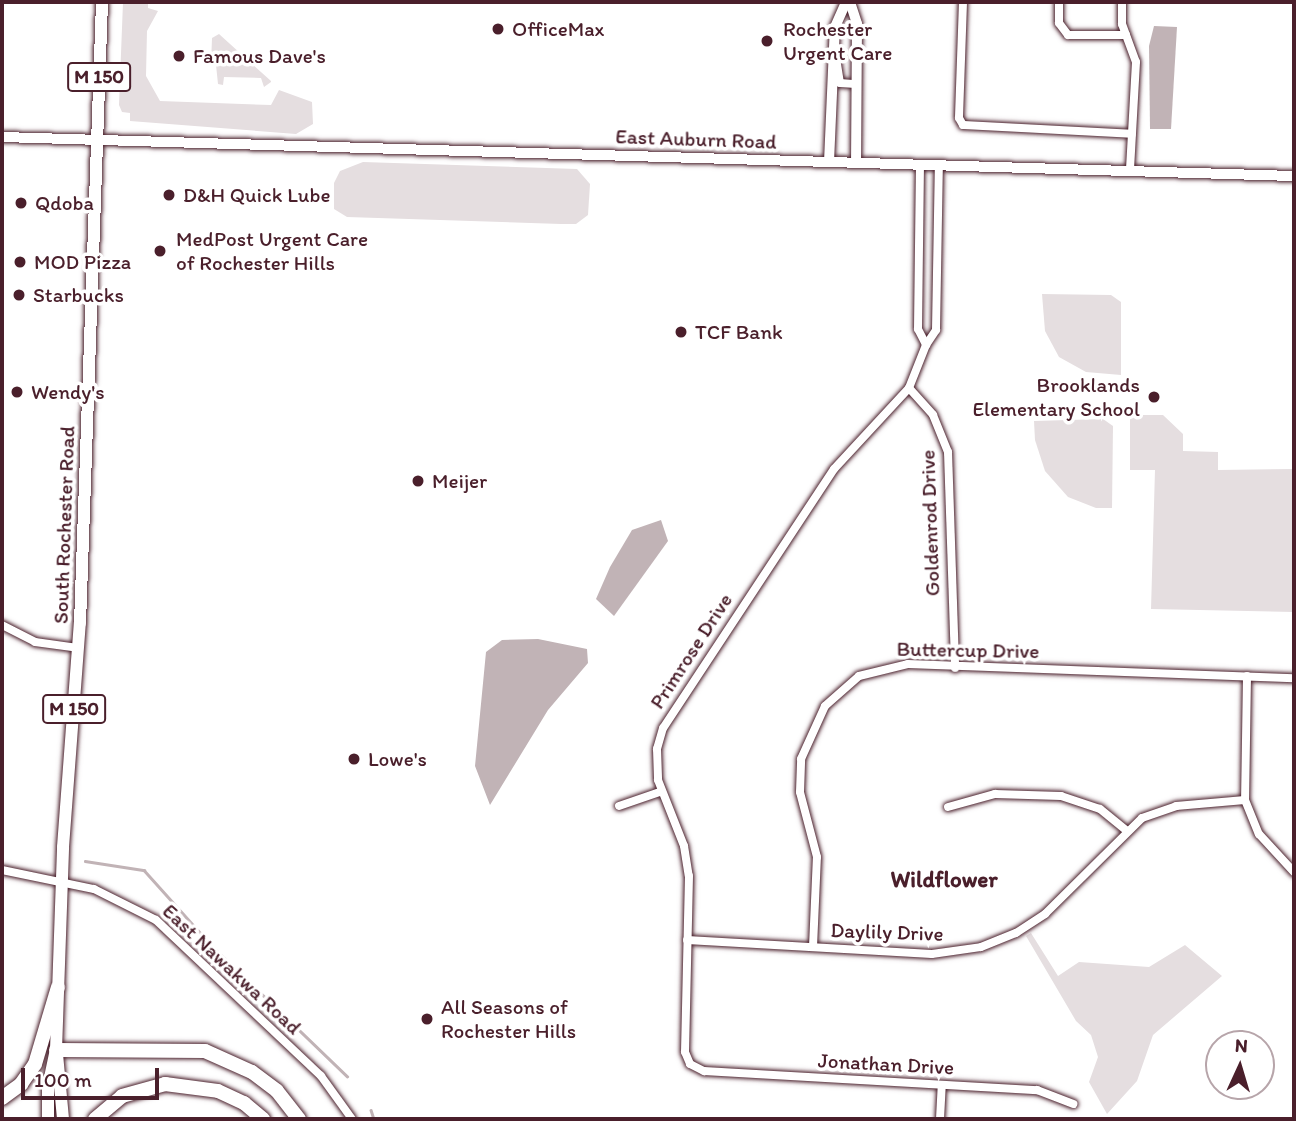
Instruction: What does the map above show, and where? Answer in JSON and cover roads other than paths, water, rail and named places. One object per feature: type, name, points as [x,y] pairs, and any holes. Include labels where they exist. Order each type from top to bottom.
[{"type":"highway","points":[[2,1098],[21,1084],[35,1064],[58,988]]},
{"type":"highway","points":[[56,1050],[205,1051],[230,1059],[260,1078],[277,1091],[299,1119]]},
{"type":"highway","points":[[95,1119],[122,1096],[164,1084],[218,1091],[244,1103],[263,1119]]},
{"type":"main road","name":"South Rochester Road","points":[[48,1119],[48,1087],[56,1050],[62,881],[78,648],[102,2]]},
{"type":"main road","points":[[829,162],[835,27],[848,2]]},
{"type":"main road","points":[[848,2],[857,24],[856,162]]},
{"type":"main road","name":"East Auburn Road","points":[[2,137],[1294,176]]},
{"type":"main road","name":"South Rochester Road","points":[[56,1050],[63,1083],[63,1119]]},
{"type":"street","points":[[963,2],[959,118],[963,125],[1132,134]]},
{"type":"street","points":[[1059,2],[1059,23],[1068,35],[1126,35]]},
{"type":"street","points":[[1122,2],[1126,35],[1136,62],[1130,171]]},
{"type":"street","points":[[834,52],[840,83],[856,83]]},
{"type":"street","points":[[920,164],[918,329],[926,345]]},
{"type":"street","name":"Primrose Drive","points":[[695,1068],[685,1052],[687,860],[660,792],[657,749],[673,708],[843,457],[909,388],[926,345],[936,330],[939,165]]},
{"type":"street","points":[[918,274],[937,274]]},
{"type":"street","name":"Goldenrod Drive","points":[[909,388],[933,415],[948,452],[956,667]]},
{"type":"street","points":[[2,625],[44,645],[78,648]]},
{"type":"street","name":"Buttercup Drive","points":[[813,947],[817,857],[799,781],[803,748],[812,728],[840,689],[868,671],[899,664],[1294,677]]},
{"type":"street","points":[[1247,676],[1245,800],[1259,834],[1294,872]]},
{"type":"street","points":[[619,806],[660,792]]},
{"type":"street","points":[[948,807],[985,795],[1061,796],[1100,809],[1126,830]]},
{"type":"street","name":"Daylily Drive","points":[[687,940],[944,953],[993,943],[1045,914],[1126,830],[1164,808],[1245,800]]},
{"type":"street","name":"East Nawakwa Road","points":[[2,870],[62,881],[133,906],[170,932],[321,1076],[352,1119]]},
{"type":"street","name":"Jonathan Drive","points":[[695,1068],[1037,1090],[1073,1104]]},
{"type":"street","points":[[940,1119],[942,1085]]},
{"type":"waterway","points":[[85,861],[144,870],[214,948],[347,1076]]},
{"type":"waterway","points":[[371,1110],[374,1119]]},
{"type":"place","name":"OfficeMax","points":[[498,29]]},
{"type":"place","name":"Rochester Urgent Care","points":[[767,41]]},
{"type":"place","name":"Famous Dave's","points":[[179,56]]},
{"type":"place","name":"D&H Quick Lube","points":[[169,195]]},
{"type":"place","name":"Qdoba","points":[[21,203]]},
{"type":"place","name":"MedPost Urgent Care of Rochester Hills","points":[[160,251]]},
{"type":"place","name":"MOD Pizza","points":[[20,262]]},
{"type":"place","name":"Starbucks","points":[[19,295]]},
{"type":"place","name":"TCF Bank","points":[[681,332]]},
{"type":"place","name":"Wendy's","points":[[17,392]]},
{"type":"place","name":"Brooklands Elementary School","points":[[1154,397]]},
{"type":"place","name":"Meijer","points":[[418,481]]},
{"type":"place","name":"Lowe's","points":[[354,759]]},
{"type":"place","name":"All Seasons of Rochester Hills","points":[[427,1019]]},
{"type":"district","name":"Wildflower","points":[[944,879]]}]
